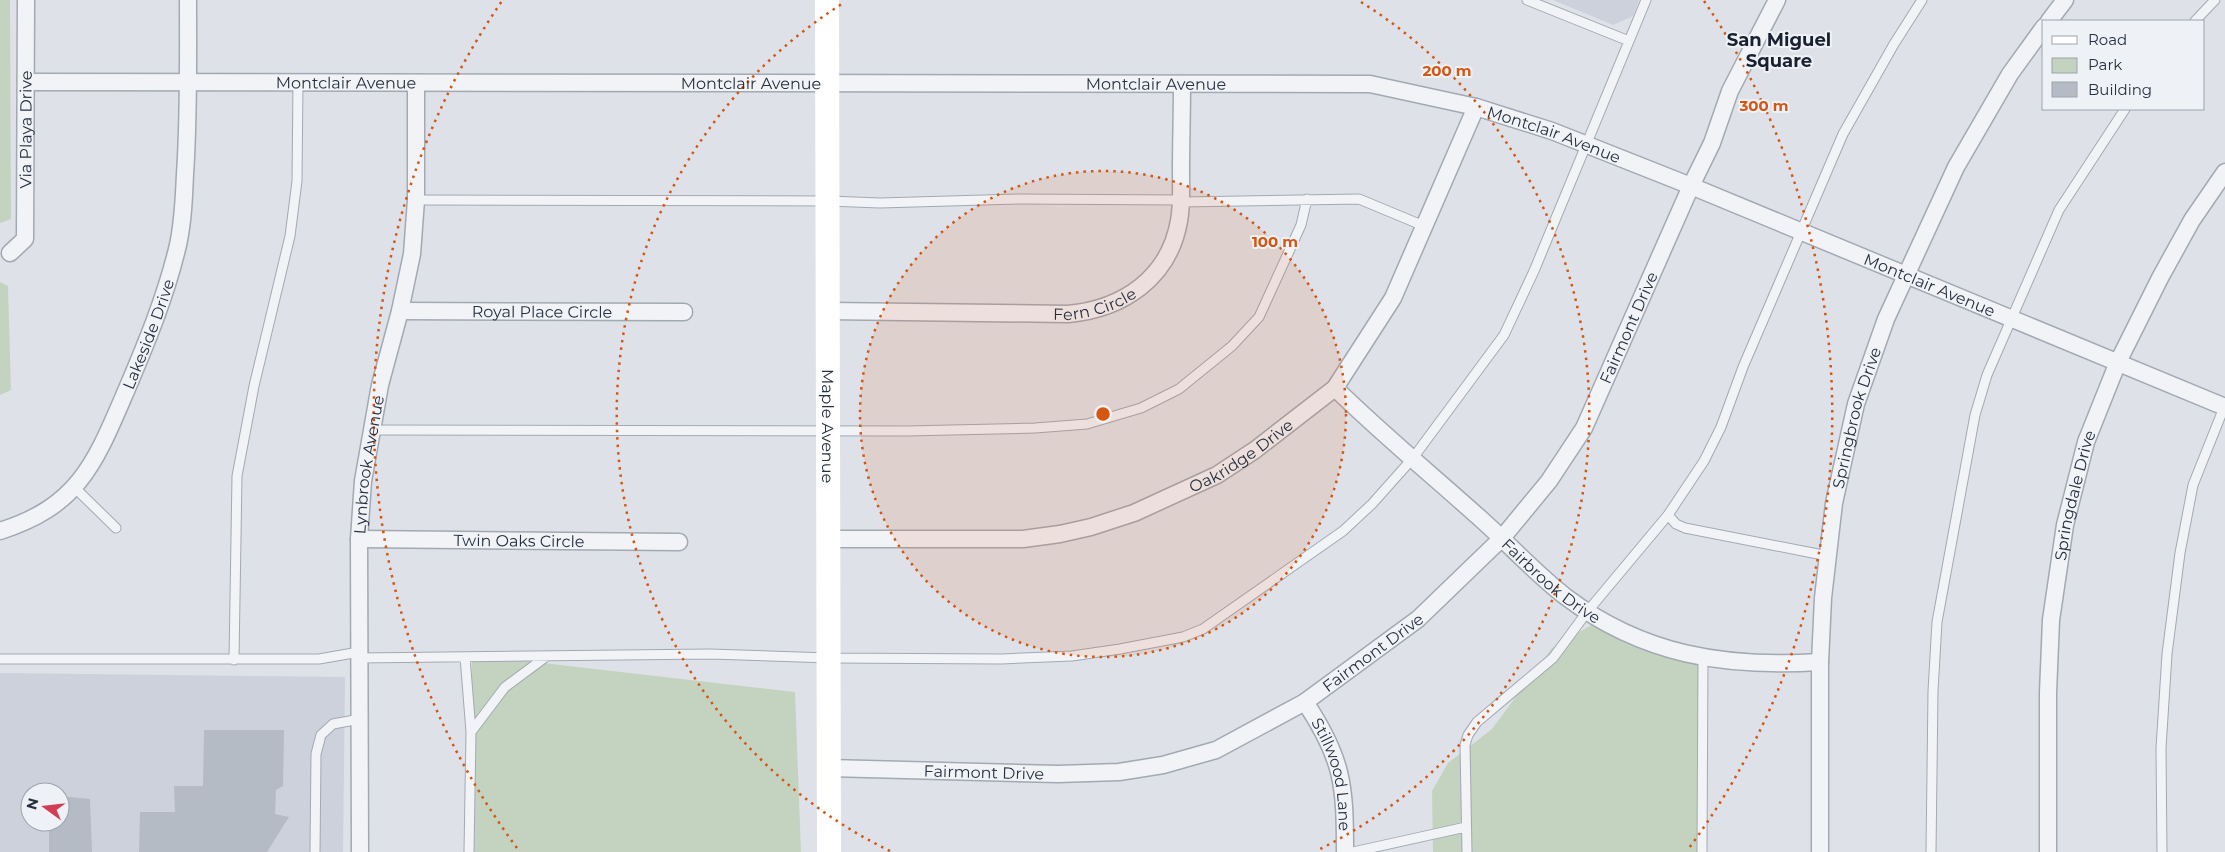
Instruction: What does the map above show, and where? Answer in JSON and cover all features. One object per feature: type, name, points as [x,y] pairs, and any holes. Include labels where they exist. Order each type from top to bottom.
[{"type":"main road","name":"Maple Avenue","points":[[827,0],[829,852]]},
{"type":"street","name":"Via Playa Drive","points":[[10,253],[25,240],[26,0]]},
{"type":"street","name":"Lakeside Drive","points":[[0,530],[39,516],[75,488],[88,472],[105,439],[140,359],[169,279],[178,244],[183,212],[188,82],[188,0]]},
{"type":"street","points":[[1691,186],[1712,143],[1730,91],[1777,0]]},
{"type":"street","points":[[2049,20],[2065,0]]},
{"type":"street","name":"Springbrook Drive","points":[[1820,852],[1820,662],[1823,598],[1834,503],[1856,404],[1886,319],[1908,275],[1931,220],[1980,124],[2010,74],[2042,30]]},
{"type":"street","name":"Montclair Avenue","points":[[26,82],[1370,84],[1476,108],[1585,144],[1802,231],[2225,406]]},
{"type":"street","name":"Lynbrook Avenue","points":[[360,852],[358,539],[363,481],[380,386],[400,311],[412,254],[416,200],[416,83]]},
{"type":"street","name":"Fern Circle","points":[[828,311],[1068,314],[1107,307],[1133,293],[1155,274],[1166,258],[1180,221],[1182,84]]},
{"type":"street","name":"Oakridge Drive","points":[[829,539],[1023,539],[1091,527],[1150,506],[1217,475],[1255,450],[1335,388],[1393,298],[1476,108]]},
{"type":"street","name":"Springdale Drive","points":[[2048,852],[2048,693],[2054,601],[2065,525],[2086,442],[2118,362],[2188,229],[2225,172]]},
{"type":"street","name":"Fairmont Drive","points":[[829,768],[1058,774],[1119,772],[1163,765],[1216,750],[1305,702],[1418,619],[1502,538],[1549,481],[1584,428],[1691,186]]},
{"type":"street","name":"Royal Place Circle","points":[[400,311],[684,312]]},
{"type":"street","name":"Fairbrook Drive","points":[[1335,388],[1502,538],[1536,572],[1587,612],[1624,633],[1650,644],[1703,658],[1750,664],[1820,662]]},
{"type":"street","name":"Twin Oaks Circle","points":[[358,539],[679,542]]},
{"type":"street","name":"Stillwood Lane","points":[[1305,702],[1326,733],[1340,768],[1345,804],[1345,852]]},
{"type":"lane","points":[[1527,0],[1629,41]]},
{"type":"lane","points":[[0,659],[234,660],[318,659],[359,655],[465,657],[710,654],[829,658],[1001,659],[1072,656],[1183,637],[1203,629],[1343,531],[1372,504],[1413,458],[1504,335],[1534,271],[1646,0]]},
{"type":"lane","points":[[1467,852],[1465,745],[1468,735],[1477,722],[1553,658],[1587,612],[1668,515],[1704,461],[1721,427],[1743,367],[1843,134],[1894,44],[1922,0]]},
{"type":"lane","points":[[2196,20],[2215,0]]},
{"type":"lane","points":[[234,660],[237,476],[254,386],[290,236],[297,181],[298,83]]},
{"type":"lane","points":[[1932,852],[1933,691],[1937,622],[1975,415],[1987,375],[2010,318],[2059,210],[2124,110]]},
{"type":"lane","points":[[416,200],[828,201],[880,203],[1019,199],[1181,201],[1359,199],[1424,226]]},
{"type":"lane","points":[[372,430],[917,430],[1036,428],[1087,424],[1141,408],[1179,390],[1232,346],[1259,318],[1301,225],[1307,199]]},
{"type":"lane","points":[[2162,852],[2161,748],[2168,654],[2180,554],[2193,485],[2225,406]]},
{"type":"lane","points":[[75,488],[116,528]]},
{"type":"lane","points":[[1668,515],[1676,524],[1685,528],[1828,556]]},
{"type":"lane","points":[[471,732],[506,686],[547,656]]},
{"type":"lane","points":[[465,657],[471,732],[469,852]]},
{"type":"lane","points":[[1702,852],[1703,658]]},
{"type":"lane","points":[[315,852],[316,754],[321,735],[333,724],[360,719]]},
{"type":"lane","points":[[1353,852],[1466,827]]},
{"type":"shaded area","points":[[1553,0],[1639,0],[1633,16],[1613,25]]},
{"type":"shaded area","points":[[0,673],[345,677],[343,852],[0,852]]},
{"type":"green space","points":[[0,0],[10,0],[11,219],[0,223]]},
{"type":"green space","points":[[0,282],[8,286],[11,390],[0,395]]},
{"type":"green space","points":[[1600,620],[1703,659],[1702,852],[1433,852],[1432,791],[1448,763],[1492,729],[1552,648]]},
{"type":"green space","points":[[472,655],[795,692],[801,852],[472,852]]},
{"type":"building","points":[[204,730],[284,730],[283,786],[276,790],[275,814],[289,817],[267,852],[139,852],[140,812],[175,812],[174,786],[203,786]]},
{"type":"building","points":[[70,797],[90,799],[92,852],[49,852],[49,832],[70,832]]},
{"type":"district","name":"San Miguel Square","points":[[1779,50]]}]
